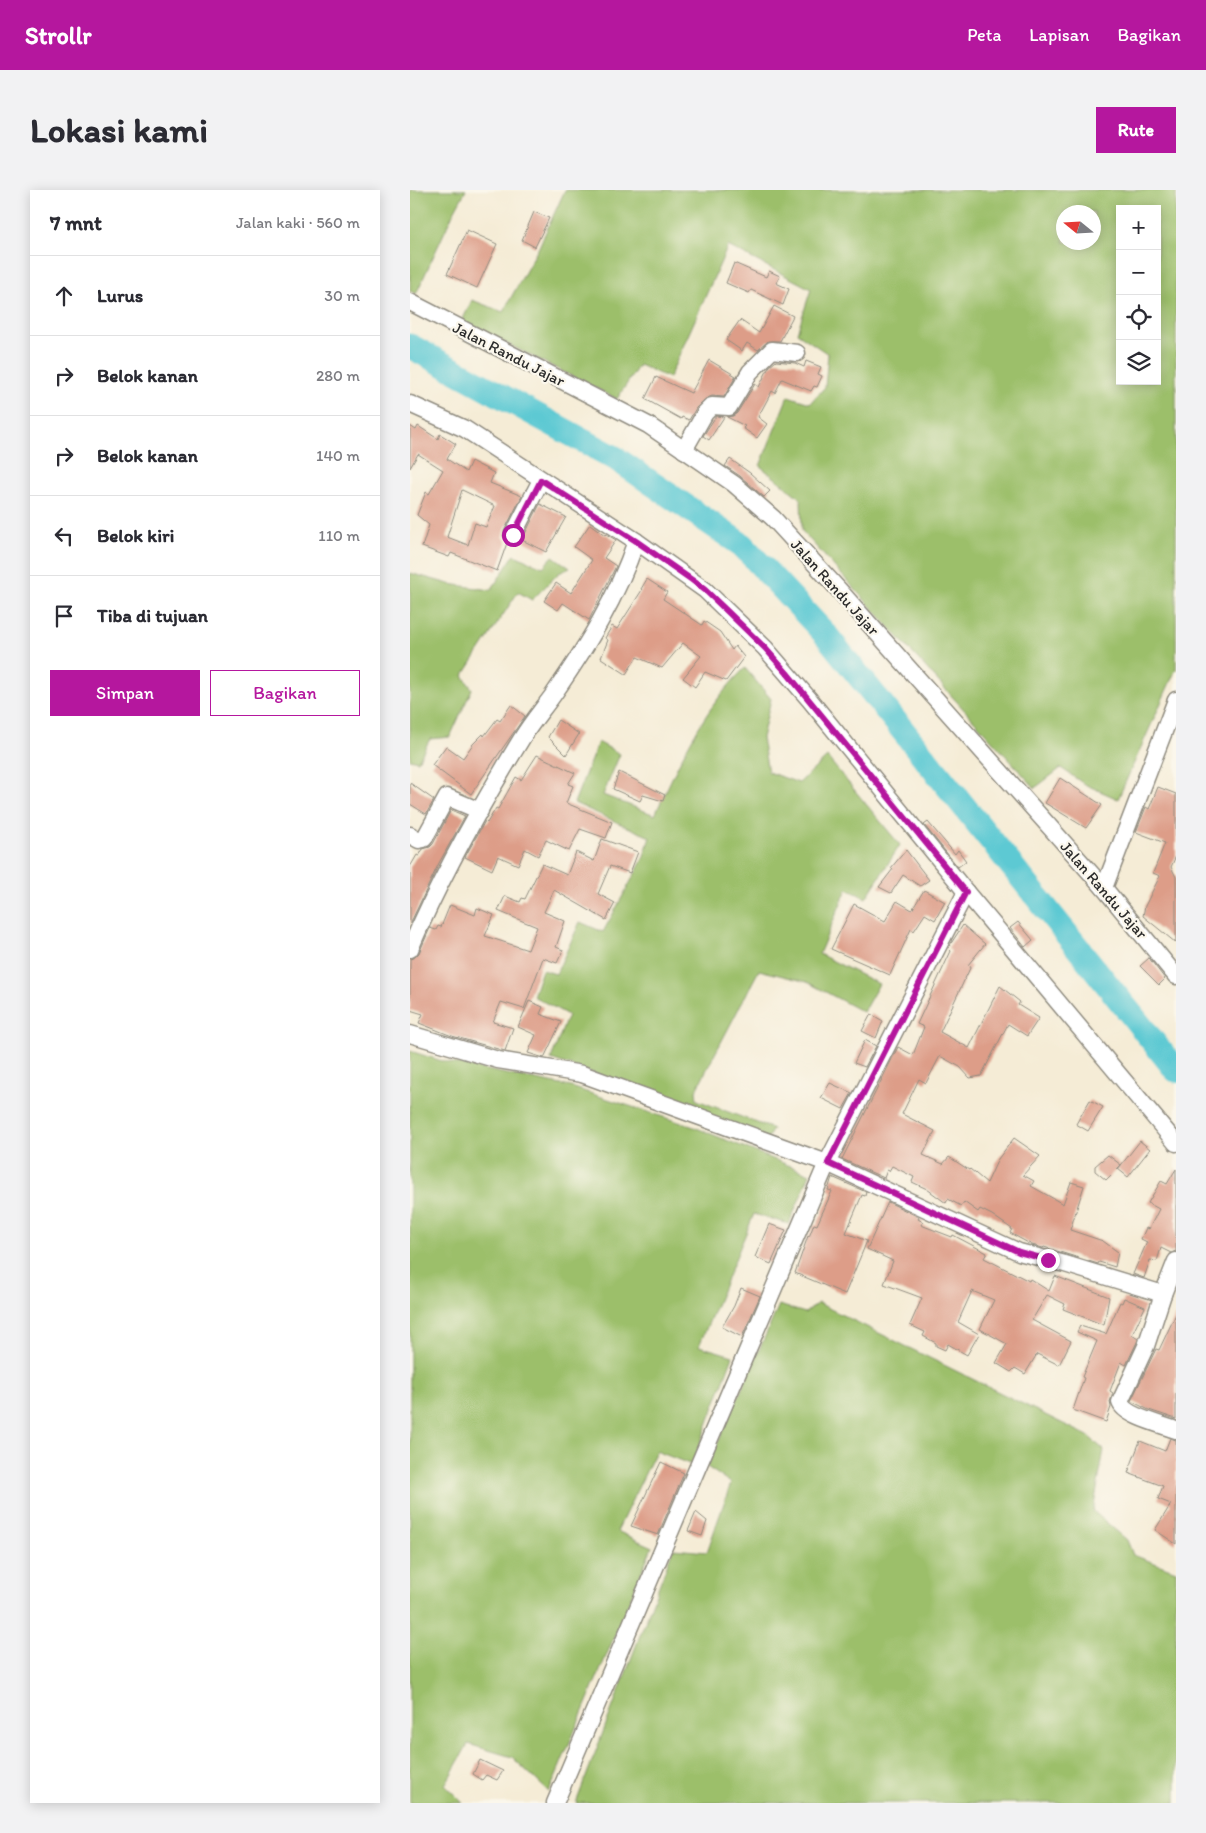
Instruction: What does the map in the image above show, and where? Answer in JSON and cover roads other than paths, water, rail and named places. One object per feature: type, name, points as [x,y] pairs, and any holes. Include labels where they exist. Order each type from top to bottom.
[{"type":"street","name":"Jalan Randu Jajar","points":[[410,302],[648,425],[688,442],[773,518],[839,590],[1104,888],[1176,976]]},
{"type":"street","points":[[688,442],[712,406],[729,407],[750,372],[772,350],[797,353]]},
{"type":"street","points":[[410,404],[465,429],[636,541],[705,590],[765,648],[1176,1143]]},
{"type":"street","points":[[513,535],[541,480]]},
{"type":"street","points":[[410,949],[422,922],[480,811],[522,738],[597,630],[627,568],[636,541]]},
{"type":"street","points":[[1104,888],[1176,700]]},
{"type":"street","points":[[410,835],[419,840],[424,839],[447,797],[480,811]]},
{"type":"street","points":[[555,1803],[828,1163],[966,892]]},
{"type":"street","points":[[410,1034],[498,1060],[582,1074],[828,1163],[1019,1252],[1163,1294]]},
{"type":"street","points":[[1176,1261],[1146,1346],[1120,1402],[1123,1408],[1130,1413],[1176,1430]]},
{"type":"waterway","points":[[410,346],[615,458],[742,545],[826,635],[1176,1070]]}]
